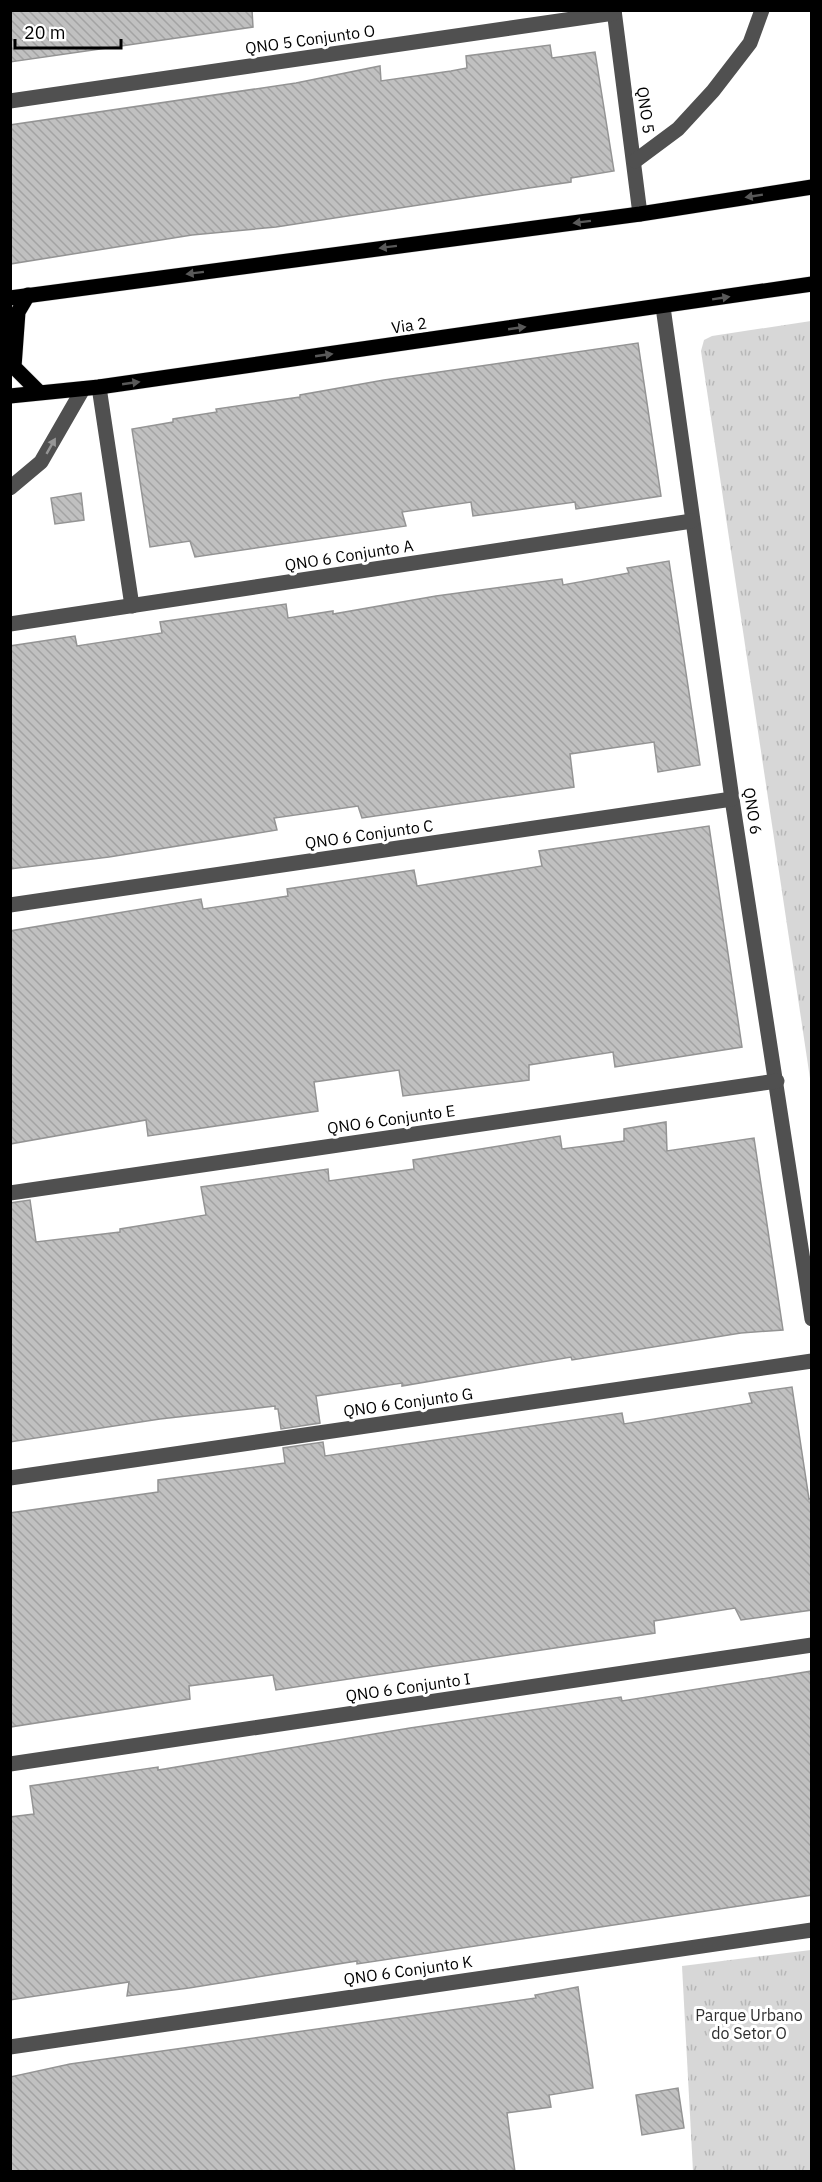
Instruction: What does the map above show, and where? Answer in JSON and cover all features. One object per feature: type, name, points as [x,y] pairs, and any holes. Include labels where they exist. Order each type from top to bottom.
[{"type":"main road","points":[[10,298],[640,214],[812,186]]},
{"type":"main road","name":"Via 2","points":[[10,396],[38,391],[99,387],[812,284]]},
{"type":"main road","points":[[27,294],[18,312],[15,367],[38,391]]},
{"type":"street","points":[[635,161],[678,129],[713,91],[750,43],[762,10]]},
{"type":"street","name":"QNO 5","points":[[614,12],[635,161],[640,214]]},
{"type":"street","name":"QNO 5 Conjunto O","points":[[10,101],[614,12]]},
{"type":"street","name":"QNO 6","points":[[663,307],[732,799],[812,1319]]},
{"type":"street","points":[[99,387],[132,606]]},
{"type":"street","points":[[10,488],[41,462],[83,389]]},
{"type":"street","name":"QNO 6 Conjunto A","points":[[10,624],[692,521]]},
{"type":"street","name":"QNO 6 Conjunto C","points":[[10,904],[732,799]]},
{"type":"street","name":"QNO 6 Conjunto E","points":[[10,1193],[777,1081]]},
{"type":"street","name":"QNO 6 Conjunto G","points":[[10,1478],[812,1361]]},
{"type":"street","name":"QNO 6 Conjunto I","points":[[10,1764],[812,1645]]},
{"type":"street","name":"QNO 6 Conjunto K","points":[[10,2047],[812,1930]]},
{"type":"green space","points":[[812,321],[811,1085],[701,351],[704,340],[712,336]]},
{"type":"green space","name":"Parque Urbano do Setor O","points":[[811,1950],[811,2171],[693,2171],[682,1966]]},
{"type":"building","points":[[10,10],[252,10],[253,27],[10,62]]},
{"type":"building","points":[[550,45],[552,58],[595,52],[614,171],[571,178],[571,182],[276,227],[192,235],[10,264],[10,125],[296,83],[380,66],[381,81],[451,71],[467,68],[466,56]]},
{"type":"building","points":[[638,343],[661,496],[576,509],[575,502],[473,516],[471,502],[402,512],[406,526],[195,557],[190,541],[150,547],[132,429],[217,412],[216,409],[300,397],[300,395],[384,380]]},
{"type":"building","points":[[81,493],[84,520],[55,524],[51,498]]},
{"type":"building","points":[[669,561],[700,765],[658,772],[654,742],[570,754],[574,787],[362,818],[358,806],[274,818],[277,830],[109,857],[10,869],[10,646],[75,636],[77,646],[162,633],[160,622],[286,604],[288,618],[333,611],[333,614],[436,596],[562,579],[563,585],[629,573],[627,568]]},
{"type":"building","points":[[709,826],[742,1047],[615,1067],[613,1052],[529,1065],[529,1080],[403,1096],[399,1070],[314,1082],[318,1111],[148,1136],[146,1120],[10,1144],[10,931],[201,899],[203,909],[288,896],[287,889],[414,870],[417,886],[542,866],[539,851]]},
{"type":"building","points":[[666,1122],[667,1151],[754,1138],[783,1330],[741,1333],[572,1360],[571,1357],[402,1386],[402,1383],[316,1396],[320,1423],[281,1429],[278,1409],[275,1409],[275,1406],[160,1419],[10,1442],[10,1203],[30,1200],[36,1242],[120,1232],[120,1229],[206,1215],[201,1187],[328,1169],[329,1181],[414,1169],[413,1160],[560,1136],[562,1149],[624,1141],[624,1129]]},
{"type":"building","points":[[792,1387],[809,1499],[812,1498],[812,1610],[741,1620],[735,1608],[654,1621],[655,1633],[276,1690],[273,1675],[189,1686],[190,1699],[10,1727],[10,1513],[158,1492],[158,1480],[285,1463],[283,1448],[323,1442],[325,1456],[622,1413],[624,1424],[752,1403],[749,1393]]},
{"type":"building","points":[[812,1671],[812,1895],[357,1964],[357,1961],[189,1988],[127,1996],[129,1982],[10,2000],[10,1817],[34,1814],[30,1786],[158,1767],[158,1770],[410,1728],[621,1697],[622,1701]]},
{"type":"building","points":[[578,1987],[593,2088],[549,2095],[551,2107],[507,2113],[515,2172],[10,2172],[10,2077],[70,2064],[536,1998],[535,1995]]},
{"type":"building","points":[[678,2088],[684,2128],[642,2135],[636,2095]]}]
